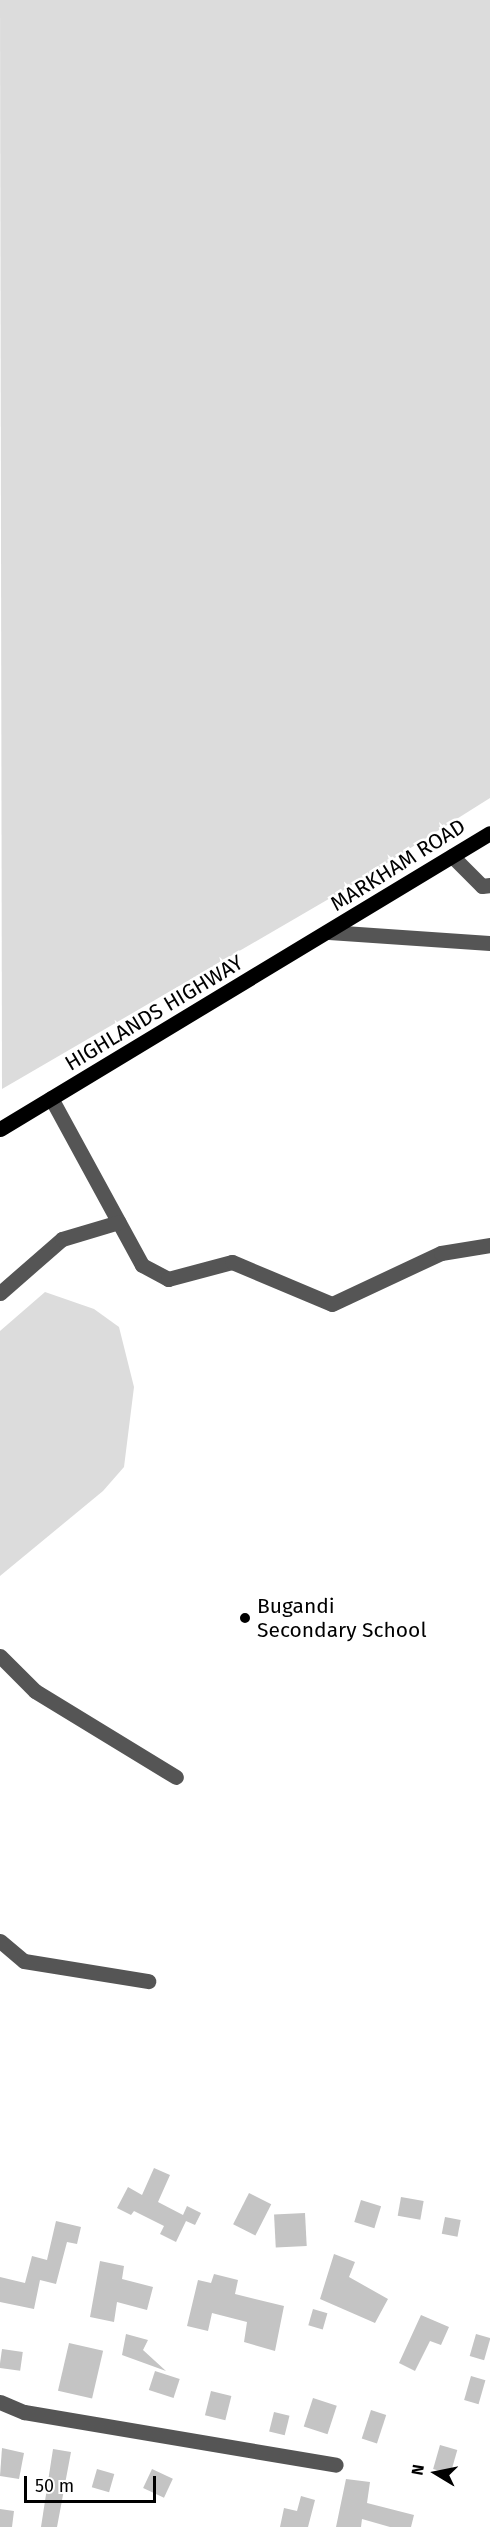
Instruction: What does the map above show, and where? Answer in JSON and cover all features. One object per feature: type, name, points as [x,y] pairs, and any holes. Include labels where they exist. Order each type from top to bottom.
[{"type":"main road","name":"MARKHAM ROAD","points":[[329,932],[490,833]]},
{"type":"main road","name":"HIGHLANDS HIGHWAY","points":[[0,1129],[329,932]]},
{"type":"street","points":[[452,856],[482,886],[490,885]]},
{"type":"street","points":[[329,932],[490,942]]},
{"type":"street","points":[[51,1098],[142,1265],[168,1279],[232,1262],[332,1304],[441,1253],[490,1245]]},
{"type":"street","points":[[0,1293],[62,1239],[119,1222]]},
{"type":"street","points":[[0,1656],[35,1691],[176,1777]]},
{"type":"street","points":[[0,1941],[24,1961],[148,1981]]},
{"type":"street","points":[[0,2402],[24,2412],[336,2465]]},
{"type":"shaded area","points":[[0,0],[490,0],[490,798],[339,893],[2,1089]]},
{"type":"shaded area","points":[[45,1292],[94,1309],[119,1327],[134,1387],[124,1467],[103,1491],[0,1576],[0,1331]]},
{"type":"building","points":[[154,2168],[170,2175],[158,2202],[183,2215],[187,2206],[201,2213],[195,2225],[186,2221],[176,2242],[160,2234],[164,2226],[134,2211],[131,2215],[117,2208],[128,2187],[142,2195]]},
{"type":"building","points":[[249,2193],[271,2204],[255,2236],[233,2224]]},
{"type":"building","points":[[401,2197],[424,2201],[420,2220],[398,2216]]},
{"type":"building","points":[[361,2200],[381,2206],[374,2228],[354,2222]]},
{"type":"building","points":[[305,2213],[307,2246],[276,2248],[274,2215]]},
{"type":"building","points":[[445,2217],[461,2220],[457,2237],[442,2234]]},
{"type":"building","points":[[56,2221],[81,2227],[77,2244],[67,2242],[56,2284],[40,2280],[34,2309],[0,2302],[0,2277],[25,2283],[32,2256],[47,2260]]},
{"type":"building","points":[[334,2254],[355,2262],[349,2277],[388,2299],[375,2323],[320,2299]]},
{"type":"building","points":[[100,2261],[124,2266],[122,2279],[153,2287],[147,2310],[117,2302],[114,2322],[90,2317]]},
{"type":"building","points":[[214,2274],[238,2280],[235,2294],[284,2306],[275,2351],[244,2342],[247,2322],[212,2313],[208,2331],[187,2326],[198,2280],[211,2283]]},
{"type":"building","points":[[313,2309],[327,2313],[323,2329],[308,2325]]},
{"type":"building","points":[[421,2315],[449,2327],[441,2345],[430,2341],[415,2371],[399,2363]]},
{"type":"building","points":[[126,2334],[148,2340],[143,2350],[166,2371],[122,2355]]},
{"type":"building","points":[[476,2334],[490,2338],[484,2360],[470,2356]]},
{"type":"building","points":[[69,2343],[103,2351],[92,2399],[58,2391]]},
{"type":"building","points":[[2,2349],[23,2352],[20,2371],[0,2368]]},
{"type":"building","points":[[155,2371],[180,2379],[174,2398],[149,2390]]},
{"type":"building","points":[[471,2376],[485,2380],[479,2404],[464,2400]]},
{"type":"building","points":[[211,2391],[231,2396],[225,2420],[205,2415]]},
{"type":"building","points":[[313,2398],[337,2406],[328,2434],[304,2427]]},
{"type":"building","points":[[371,2410],[386,2415],[377,2443],[362,2439]]},
{"type":"building","points":[[274,2412],[290,2416],[285,2435],[269,2431]]},
{"type":"building","points":[[440,2445],[457,2450],[450,2474],[433,2469]]},
{"type":"building","points":[[2,2448],[24,2453],[19,2479],[0,2476]]},
{"type":"building","points":[[53,2449],[71,2452],[57,2527],[41,2527]]},
{"type":"building","points":[[97,2469],[114,2474],[109,2492],[92,2487]]},
{"type":"building","points":[[152,2469],[173,2479],[164,2498],[143,2488]]},
{"type":"building","points":[[346,2479],[370,2482],[367,2503],[414,2515],[411,2527],[390,2527],[362,2519],[361,2527],[336,2527]]},
{"type":"building","points":[[301,2496],[315,2500],[308,2527],[280,2527],[284,2508],[297,2511]]},
{"type":"building","points":[[0,2509],[14,2511],[12,2527],[0,2527]]},
{"type":"place","name":"Bugandi Secondary School","points":[[245,1618]]}]
